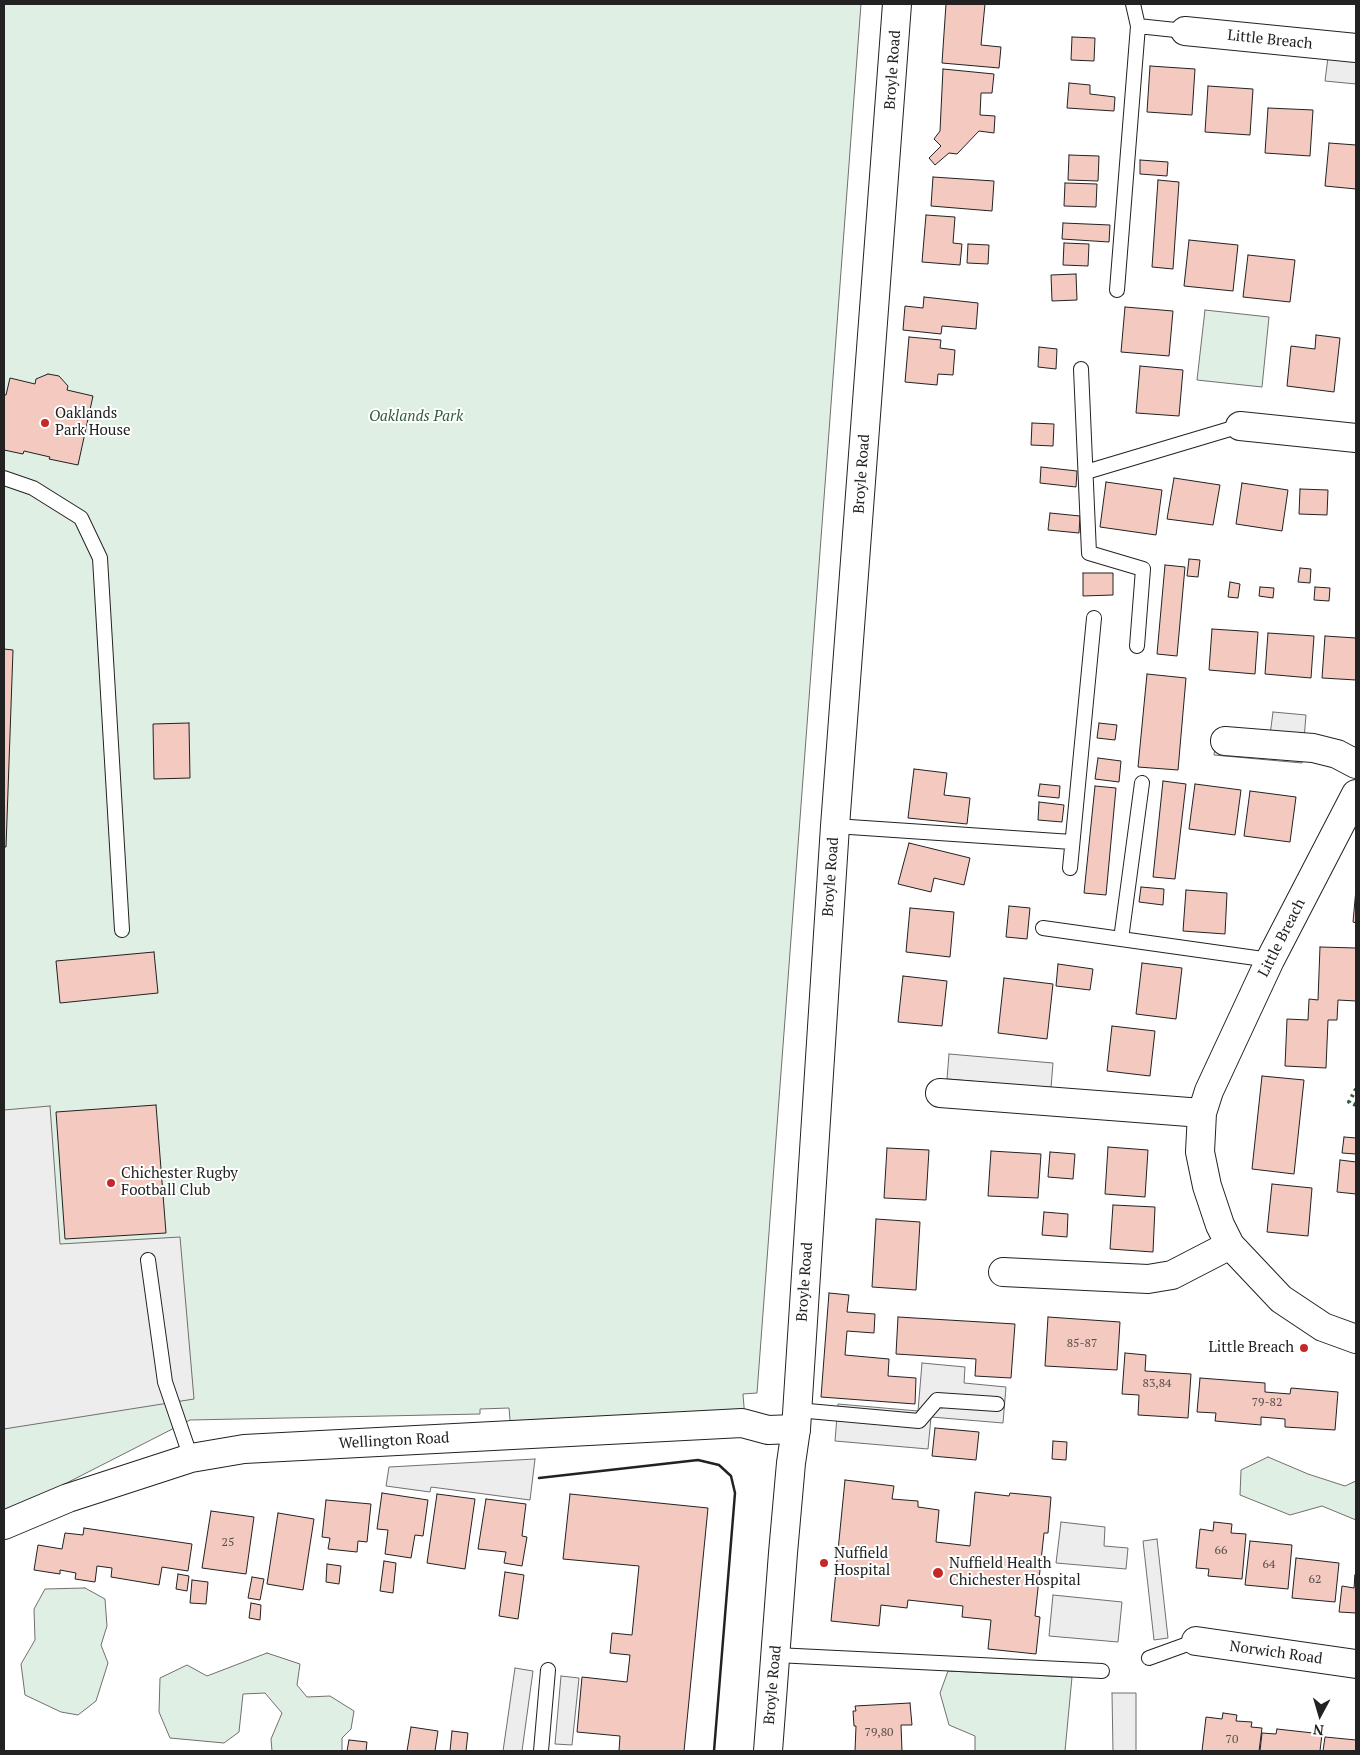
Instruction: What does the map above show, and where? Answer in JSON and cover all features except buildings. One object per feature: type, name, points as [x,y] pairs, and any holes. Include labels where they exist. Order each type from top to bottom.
[{"type":"street","name":"Broyle Road","points":[[768,1751],[796,1419],[835,826],[897,4]]},
{"type":"street","name":"Little Breach","points":[[1185,31],[1356,48]]},
{"type":"street","points":[[1240,426],[1356,438]]},
{"type":"street","points":[[1225,741],[1313,748],[1336,754],[1356,764]]},
{"type":"street","name":"Little Breach","points":[[1356,794],[1270,960],[1208,1091],[1202,1113],[1200,1152],[1207,1186],[1220,1225],[1230,1245],[1281,1299],[1323,1327],[1356,1339]]},
{"type":"street","points":[[940,1093],[1202,1113]]},
{"type":"street","points":[[1003,1272],[1148,1279],[1172,1274],[1230,1245]]},
{"type":"street","name":"Wellington Road","points":[[4,1525],[68,1498],[191,1458],[244,1449],[742,1423],[768,1430],[796,1419]]},
{"type":"street","name":"Norwich Road","points":[[1196,1641],[1356,1664]]},
{"type":"lane","points":[[1117,290],[1138,26],[1133,4]]},
{"type":"lane","points":[[1138,26],[1185,31]]},
{"type":"lane","points":[[1081,369],[1090,553],[1143,570],[1137,646]]},
{"type":"lane","points":[[1086,472],[1240,426]]},
{"type":"lane","points":[[4,478],[32,488],[81,518],[100,558],[122,930]]},
{"type":"lane","points":[[1070,868],[1094,618]]},
{"type":"lane","points":[[1121,939],[1142,783]]},
{"type":"lane","points":[[835,826],[1072,842]]},
{"type":"lane","points":[[1043,928],[1270,960]]},
{"type":"lane","points":[[148,1260],[165,1382],[191,1458]]},
{"type":"lane","points":[[796,1419],[919,1421],[936,1400],[997,1404]]},
{"type":"lane","points":[[1149,1658],[1196,1641]]},
{"type":"lane","points":[[776,1655],[1102,1670]]},
{"type":"lane","points":[[541,1751],[548,1670]]},
{"type":"green space","name":"Oaklands Park","points":[[4,4],[861,4],[757,1393],[743,1394],[745,1419],[511,1432],[509,1408],[480,1409],[480,1414],[190,1420],[4,1515]]},
{"type":"green space","points":[[1205,310],[1269,317],[1262,387],[1197,380]]},
{"type":"green space","points":[[1268,1457],[1308,1474],[1345,1486],[1356,1481],[1356,1520],[1322,1506],[1290,1515],[1240,1495],[1241,1470]]},
{"type":"green space","points":[[85,1588],[105,1599],[107,1626],[101,1645],[108,1663],[96,1701],[78,1715],[61,1712],[25,1695],[21,1664],[35,1640],[34,1609],[45,1589]]},
{"type":"green space","points":[[267,1653],[300,1664],[297,1685],[307,1697],[330,1696],[354,1711],[351,1729],[342,1738],[342,1751],[272,1751],[271,1739],[282,1713],[265,1693],[243,1694],[239,1732],[224,1743],[170,1738],[159,1712],[160,1678],[187,1665],[207,1676]]},
{"type":"green space","points":[[948,1671],[1072,1677],[1065,1751],[975,1751],[975,1736],[949,1725],[940,1693]]},
{"type":"shaded area","points":[[1328,57],[1356,60],[1356,84],[1325,81]]},
{"type":"shaded area","points":[[1273,712],[1306,715],[1302,763],[1214,755],[1217,731],[1270,735]]},
{"type":"shaded area","points":[[949,1054],[1053,1063],[1051,1088],[947,1079]]},
{"type":"shaded area","points":[[50,1106],[60,1244],[180,1237],[194,1399],[4,1429],[4,1110]]},
{"type":"shaded area","points":[[922,1363],[965,1367],[964,1383],[1006,1387],[1003,1423],[931,1417],[928,1449],[835,1441],[838,1404],[918,1411]]},
{"type":"shaded area","points":[[535,1459],[530,1500],[431,1487],[430,1492],[386,1486],[389,1467]]},
{"type":"shaded area","points":[[1061,1522],[1105,1527],[1104,1546],[1128,1548],[1126,1569],[1056,1563]]},
{"type":"shaded area","points":[[1157,1539],[1168,1638],[1154,1640],[1143,1541]]},
{"type":"shaded area","points":[[1053,1595],[1122,1602],[1118,1642],[1049,1636]]},
{"type":"shaded area","points":[[515,1668],[533,1671],[522,1751],[503,1751]]},
{"type":"shaded area","points":[[561,1676],[579,1678],[572,1745],[555,1744]]},
{"type":"shaded area","points":[[1112,1693],[1136,1693],[1136,1751],[1113,1751]]},
{"type":"hedge","points":[[1356,1089],[1349,1102],[1356,1105]]},
{"type":"wall","points":[[539,1478],[698,1460],[719,1465],[731,1476],[735,1493],[714,1751]]},
{"type":"place","name":"Oaklands Park House","points":[[45,423]]},
{"type":"place","name":"Chichester Rugby Football Club","points":[[111,1183]]},
{"type":"place","name":"Little Breach","points":[[1304,1348]]},
{"type":"place","name":"Nuffield Hospital","points":[[824,1563]]},
{"type":"place","name":"Nuffield Health Chichester Hospital","points":[[938,1573]]}]
